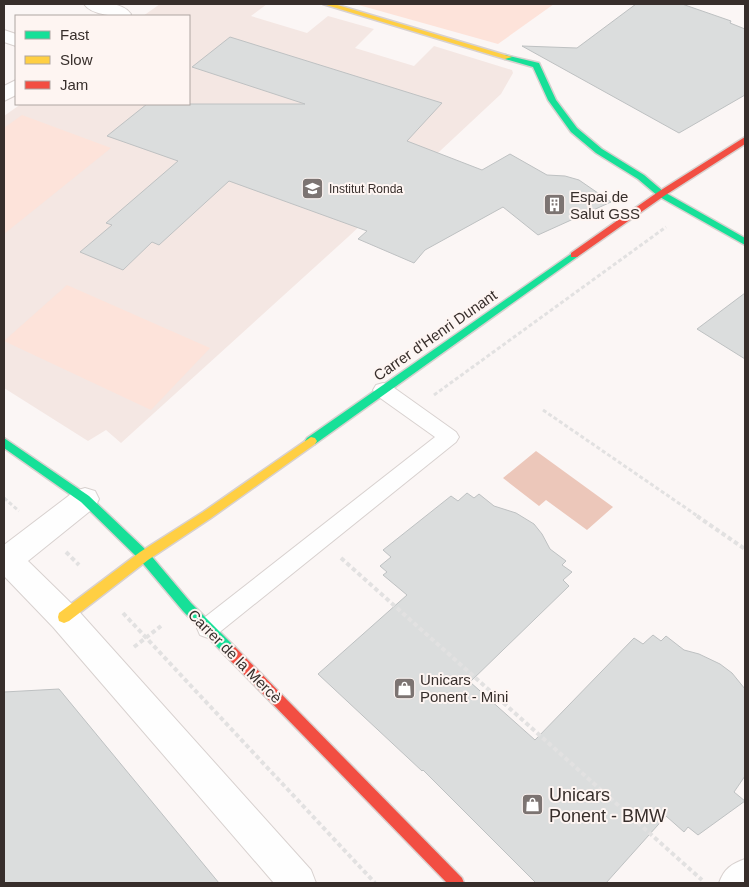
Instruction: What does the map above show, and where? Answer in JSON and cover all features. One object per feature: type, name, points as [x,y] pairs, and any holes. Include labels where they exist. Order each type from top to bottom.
[{"type":"street","points":[[93,4],[126,11]]},
{"type":"street","points":[[327,4],[536,65],[552,100],[574,130],[598,151],[641,177],[661,194],[745,242]]},
{"type":"street","points":[[4,95],[15,87]]},
{"type":"street","name":"Carrer d'Henri Dunant","points":[[64,617],[144,556],[207,515],[661,194],[745,140]]},
{"type":"street","name":"Carrer de la Mercè","points":[[4,442],[84,499],[144,556],[187,607],[457,883]]},
{"type":"street","points":[[84,499],[5,560],[64,617],[298,883]]},
{"type":"street","points":[[737,883],[745,877]]},
{"type":"lane","points":[[208,628],[449,436],[383,390]]},
{"type":"path","points":[[543,410],[745,549]]},
{"type":"path","points":[[4,498],[22,513]]},
{"type":"path","points":[[320,539],[706,883]]},
{"type":"path","points":[[60,546],[84,570]]},
{"type":"path","points":[[118,607],[374,883]]},
{"type":"path","points":[[130,650],[168,621]]},
{"type":"shaded area","points":[[160,4],[267,4],[251,16],[307,33],[328,16],[374,29],[355,48],[414,66],[434,46],[512,70],[513,73],[501,94],[348,237],[121,443],[106,430],[88,441],[4,388],[4,116],[20,105],[190,105],[190,15],[144,15]]},
{"type":"shaded area","points":[[355,4],[554,4],[498,44]]},
{"type":"shaded area","points":[[22,115],[111,148],[4,234],[4,128]]},
{"type":"shaded area","points":[[67,285],[210,348],[151,410],[4,341]]},
{"type":"shaded area","points":[[536,451],[613,507],[587,530],[546,500],[539,506],[503,478]]},
{"type":"building","points":[[636,4],[682,4],[731,21],[730,23],[745,29],[745,95],[679,133],[522,46],[577,48]]},
{"type":"building","points":[[230,37],[442,103],[407,141],[482,170],[510,154],[547,175],[565,176],[579,180],[611,202],[538,235],[503,207],[425,250],[414,263],[358,239],[367,231],[229,181],[159,245],[152,242],[123,270],[80,252],[112,225],[106,223],[178,161],[107,136],[146,105],[305,104],[192,67]]},
{"type":"building","points":[[745,293],[745,359],[697,329]]},
{"type":"building","points":[[467,493],[474,498],[479,494],[494,506],[516,513],[534,524],[550,549],[566,561],[562,565],[572,572],[563,580],[569,586],[470,682],[535,740],[634,638],[643,644],[653,635],[661,641],[666,636],[684,650],[699,654],[720,664],[732,673],[745,689],[745,776],[734,792],[745,801],[698,835],[688,827],[684,832],[666,816],[606,883],[536,883],[423,770],[318,674],[407,595],[383,575],[387,572],[380,566],[391,557],[383,550],[451,496],[458,501]]},
{"type":"building","points":[[59,689],[219,883],[4,883],[4,692]]},
{"type":"traffic: fast","points":[[508,57],[536,65],[552,100],[574,130],[599,151],[641,177],[661,194],[745,242]]},
{"type":"traffic: fast","points":[[311,441],[574,255]]},
{"type":"traffic: fast","points":[[4,442],[85,499],[144,556],[187,607],[230,651]]},
{"type":"traffic: slow","points":[[327,4],[508,57]]},
{"type":"traffic: slow","points":[[64,617],[144,556],[207,515],[311,441]]},
{"type":"traffic: jam","points":[[574,255],[661,194],[745,140]]},
{"type":"traffic: jam","points":[[230,651],[457,883]]},
{"type":"place","name":"Institut Ronda","points":[[313,189]]},
{"type":"place","name":"Espai de Salut GSS","points":[[554,205]]},
{"type":"place","name":"Unicars Ponent - Mini","points":[[404,688]]},
{"type":"place","name":"Unicars Ponent - BMW","points":[[533,805]]}]
